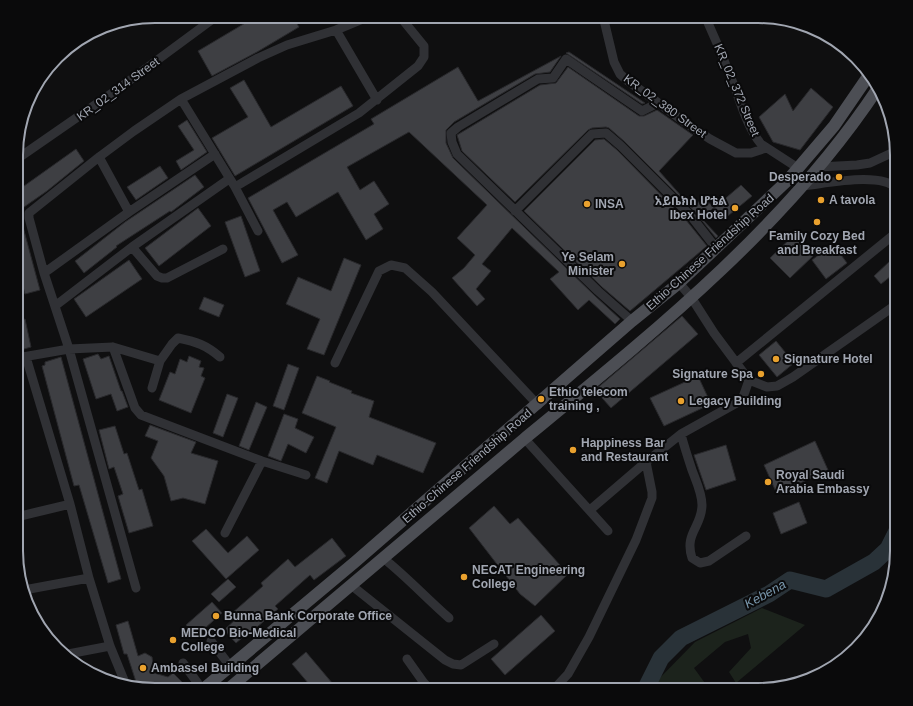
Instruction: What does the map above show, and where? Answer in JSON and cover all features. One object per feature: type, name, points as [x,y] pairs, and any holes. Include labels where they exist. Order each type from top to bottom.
[{"type":"main road","name":"Ethio-Chinese Friendship Road","points":[[210,683],[355,562],[538,405],[632,321],[679,283],[787,181],[834,126],[866,79]]},
{"type":"main road","name":"Ethio-Chinese Friendship Road","points":[[235,683],[670,317],[750,242],[802,186],[867,106],[874,94]]},
{"type":"main road","points":[[355,562],[366,573]]},
{"type":"street","name":"KR_02_314 Street","points":[[23,155],[118,89],[204,23]]},
{"type":"street","points":[[136,588],[56,306],[44,273],[29,218],[29,213],[99,156],[181,99],[258,58],[287,45],[336,30],[353,23]]},
{"type":"street","points":[[235,187],[359,113],[418,66],[424,56],[424,46],[405,23]]},
{"type":"street","name":"KR_02_380 Street","points":[[605,23],[610,41],[611,54],[620,74],[658,103],[710,139],[736,153],[751,153],[766,148]]},
{"type":"street","name":"KR_02_372 Street","points":[[708,23],[757,139],[766,148],[798,168]]},
{"type":"street","points":[[336,30],[377,100]]},
{"type":"street","points":[[632,321],[598,291],[456,154],[451,133],[458,127],[538,80],[553,78],[566,59],[642,111],[658,103]]},
{"type":"street","points":[[181,99],[235,187],[258,232]]},
{"type":"street","points":[[515,211],[592,134],[606,132],[692,216],[716,248]]},
{"type":"street","points":[[44,273],[129,212],[215,154]]},
{"type":"street","points":[[818,167],[870,163],[890,154]]},
{"type":"street","points":[[99,156],[129,212]]},
{"type":"street","points":[[802,186],[869,178],[890,183]]},
{"type":"street","points":[[56,306],[132,247],[229,179]]},
{"type":"street","points":[[736,364],[890,238]]},
{"type":"street","points":[[132,247],[158,276],[162,278],[167,278],[223,249]]},
{"type":"street","points":[[335,363],[379,271],[391,265],[405,268],[432,292],[538,405]]},
{"type":"street","points":[[679,283],[691,297],[736,364],[749,380],[767,387],[777,386],[793,377],[890,309]]},
{"type":"street","points":[[152,388],[160,361],[178,338],[199,342],[211,349],[220,358]]},
{"type":"street","points":[[113,347],[135,408],[141,415],[262,461],[306,475]]},
{"type":"street","points":[[23,357],[68,349],[113,347],[160,361]]},
{"type":"street","points":[[26,357],[70,504],[89,578],[110,646],[124,679]]},
{"type":"street","points":[[590,510],[681,434],[742,400],[749,380]]},
{"type":"street","points":[[681,434],[686,454],[701,495],[702,506],[701,517],[690,539],[690,552],[692,558],[700,563],[709,561],[746,536]]},
{"type":"street","points":[[525,439],[608,531]]},
{"type":"street","points":[[225,533],[262,461]]},
{"type":"street","points":[[560,683],[568,674],[589,637],[636,540],[652,498],[646,462]]},
{"type":"street","points":[[23,515],[70,504]]},
{"type":"street","points":[[383,558],[400,571],[428,600],[449,618]]},
{"type":"street","points":[[28,589],[89,578]]},
{"type":"street","points":[[351,585],[445,660],[453,664],[461,665],[494,644]]},
{"type":"street","points":[[210,642],[230,666]]},
{"type":"street","points":[[72,653],[110,646]]},
{"type":"street","points":[[407,659],[424,683]]},
{"type":"street","points":[[183,663],[197,683]]},
{"type":"shaded area","points":[[762,608],[805,625],[736,683],[729,672],[751,648],[748,634],[725,642],[694,668],[705,683],[655,683],[695,642]]},
{"type":"building","points":[[245,23],[296,23],[299,27],[212,76],[198,51]]},
{"type":"building","points":[[569,52],[645,103],[642,104],[566,53]]},
{"type":"building","points":[[561,56],[550,72],[535,74],[454,122],[446,130],[446,143],[453,158],[620,319],[615,324],[589,300],[578,310],[550,279],[559,272],[512,228],[482,264],[491,271],[476,289],[485,299],[477,306],[452,278],[464,268],[475,255],[457,238],[487,205],[409,132],[347,167],[360,190],[374,181],[389,204],[374,214],[383,229],[366,240],[338,192],[296,217],[287,202],[273,210],[298,255],[282,263],[248,198],[374,124],[371,119],[458,67],[478,101]]},
{"type":"building","points":[[568,67],[639,116],[644,116],[657,110],[693,135],[659,171],[692,208],[703,198],[714,207],[702,219],[718,236],[716,238],[695,212],[609,128],[592,128],[588,130],[515,202],[462,151],[457,135],[540,85],[556,83]]},
{"type":"building","points":[[244,80],[271,127],[341,86],[353,106],[235,176],[212,138],[248,117],[230,88]]},
{"type":"building","points":[[811,88],[833,107],[800,150],[773,142],[759,117],[785,94],[793,111]]},
{"type":"building","points":[[187,120],[207,152],[181,170],[176,161],[194,150],[178,126]]},
{"type":"building","points":[[604,139],[617,150],[686,220],[707,246],[630,311],[602,287],[524,211],[595,140]]},
{"type":"building","points":[[76,149],[84,161],[47,191],[24,207],[23,187]]},
{"type":"building","points":[[160,166],[168,178],[136,200],[127,187]]},
{"type":"building","points":[[195,175],[204,187],[171,212],[170,211],[116,246],[117,247],[84,273],[75,261],[125,222]]},
{"type":"building","points":[[741,185],[752,196],[723,220],[713,209]]},
{"type":"building","points":[[198,208],[211,226],[159,266],[145,248]]},
{"type":"building","points":[[241,216],[260,271],[245,277],[225,222]]},
{"type":"building","points":[[23,227],[40,290],[25,294],[23,287]]},
{"type":"building","points":[[794,235],[813,256],[790,278],[770,258]]},
{"type":"building","points":[[833,244],[847,263],[826,279],[812,260]]},
{"type":"building","points":[[344,258],[361,265],[324,355],[307,349],[320,319],[286,304],[298,277],[331,291]]},
{"type":"building","points":[[129,260],[142,279],[86,317],[74,299]]},
{"type":"building","points":[[890,261],[890,277],[881,284],[874,276]]},
{"type":"building","points":[[204,297],[224,305],[219,317],[199,309]]},
{"type":"building","points":[[682,316],[698,334],[611,408],[595,390]]},
{"type":"building","points":[[25,319],[31,347],[23,349],[23,320]]},
{"type":"building","name":"Signature Hotel","points":[[776,341],[794,363],[777,377],[759,355]]},
{"type":"building","points":[[98,354],[101,359],[109,356],[128,407],[117,411],[111,394],[96,399],[83,359]]},
{"type":"building","points":[[189,356],[201,361],[199,367],[204,368],[201,376],[205,378],[191,413],[159,400],[170,372],[175,374],[180,359],[187,362]]},
{"type":"building","points":[[61,357],[121,579],[108,583],[79,485],[74,486],[42,366],[45,365],[45,362]]},
{"type":"building","points":[[288,364],[299,368],[284,410],[273,406]]},
{"type":"building","points":[[317,376],[352,391],[351,393],[374,401],[369,417],[436,443],[423,473],[377,455],[373,465],[339,451],[327,483],[315,478],[336,427],[302,413]]},
{"type":"building","name":"Legacy Building","points":[[698,376],[711,404],[664,426],[650,398]]},
{"type":"building","points":[[227,394],[238,398],[223,437],[213,433]]},
{"type":"building","points":[[256,402],[267,407],[249,450],[239,446]]},
{"type":"building","points":[[284,414],[298,419],[295,428],[314,437],[306,453],[288,444],[281,461],[268,456]]},
{"type":"building","points":[[150,425],[196,442],[191,453],[218,461],[205,504],[183,498],[171,501],[164,476],[151,458],[158,441],[145,436]]},
{"type":"building","points":[[115,426],[124,454],[127,453],[139,490],[142,489],[153,526],[129,533],[118,496],[123,494],[114,467],[109,469],[99,430]]},
{"type":"building","points":[[815,441],[828,470],[777,494],[764,465]]},
{"type":"building","points":[[726,445],[736,480],[706,490],[694,455]]},
{"type":"building","points":[[799,502],[807,523],[781,534],[773,513]]},
{"type":"building","points":[[494,506],[510,524],[518,518],[568,574],[535,606],[520,594],[469,528]]},
{"type":"building","points":[[206,529],[228,553],[247,536],[259,550],[226,579],[192,541]]},
{"type":"building","points":[[332,538],[346,556],[314,580],[310,575],[275,606],[278,609],[236,643],[224,630],[236,619],[231,614],[263,586],[261,583],[288,559],[295,567]]},
{"type":"building","points":[[228,579],[236,587],[219,602],[211,594]]},
{"type":"building","points":[[212,602],[222,613],[196,636],[186,625]]},
{"type":"building","points":[[541,615],[555,631],[505,675],[491,659]]},
{"type":"building","points":[[128,621],[138,656],[145,653],[152,657],[154,673],[168,677],[173,673],[183,683],[146,683],[136,681],[127,654],[124,654],[116,625]]},
{"type":"building","points":[[306,652],[332,683],[308,683],[292,664]]},
{"type":"waterway","name":"Kebena","points":[[648,683],[661,658],[681,638],[769,594],[790,580],[826,589],[874,562],[888,549],[890,545]]},
{"type":"place","name":"Desperado","points":[[839,177]]},
{"type":"place","name":"A tavola","points":[[821,200]]},
{"type":"place","name":"INSA","points":[[587,204]]},
{"type":"place","name":"አይቤክስ ሆቴል Ibex Hotel","points":[[735,208]]},
{"type":"place","name":"Family Cozy Bed and Breakfast","points":[[817,222]]},
{"type":"place","name":"Ye Selam Minister","points":[[622,264]]},
{"type":"place","name":"Signature Hotel","points":[[776,359]]},
{"type":"place","name":"Signature Spa","points":[[761,374]]},
{"type":"place","name":"Ethio telecom training ,","points":[[541,399]]},
{"type":"place","name":"Legacy Building","points":[[681,401]]},
{"type":"place","name":"Happiness Bar and Restaurant","points":[[573,450]]},
{"type":"place","name":"Royal Saudi Arabia Embassy","points":[[768,482]]},
{"type":"place","name":"NECAT Engineering College","points":[[464,577]]},
{"type":"place","name":"Bunna Bank Corporate Office","points":[[216,616]]},
{"type":"place","name":"MEDCO Bio-Medical College","points":[[173,640]]},
{"type":"place","name":"Ambassel Building","points":[[143,668]]}]
